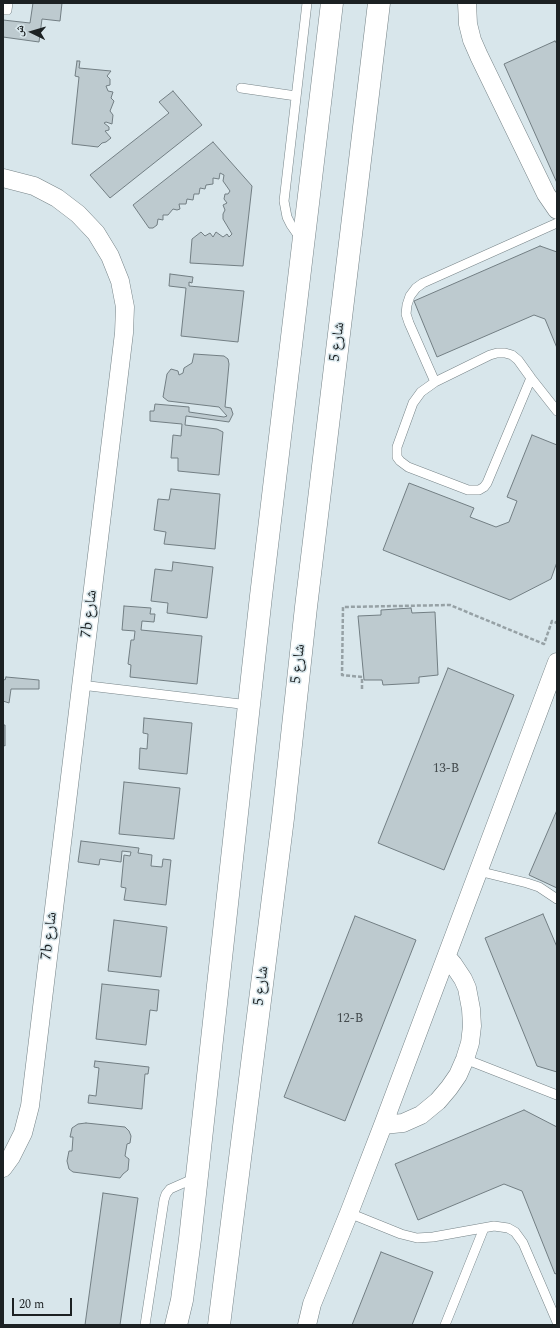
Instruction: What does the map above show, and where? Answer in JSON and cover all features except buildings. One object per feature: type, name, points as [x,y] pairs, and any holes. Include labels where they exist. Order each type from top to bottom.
[{"type":"street","points":[[176,1325],[182,1300],[197,1177],[249,706],[332,3]]},
{"type":"street","name":"شارع 5","points":[[219,1325],[283,818],[307,599],[379,3]]},
{"type":"street","points":[[467,3],[468,24],[472,40],[546,194],[557,210]]},
{"type":"street","name":"7b شارع","points":[[3,1168],[11,1157],[22,1133],[30,1106],[123,341],[125,307],[120,280],[110,256],[96,233],[83,219],[57,198],[34,186],[6,178]]},
{"type":"street","points":[[307,1325],[312,1304],[383,1125],[557,662]]},
{"type":"street","points":[[383,1125],[403,1123],[421,1115],[438,1101],[449,1088],[465,1059],[470,1043],[472,1026],[471,1009],[464,979],[447,957]]},
{"type":"lane","points":[[3,10],[7,10],[8,3]]},
{"type":"lane","points":[[304,243],[289,221],[284,201],[307,3]]},
{"type":"lane","points":[[241,88],[296,96]]},
{"type":"lane","points":[[434,382],[406,314],[410,296],[416,288],[423,283],[557,223]]},
{"type":"lane","points":[[531,378],[487,483],[479,490],[473,491],[408,467],[397,457],[397,447],[413,403],[421,392],[434,382],[490,355],[505,353],[518,360],[557,411]]},
{"type":"lane","points":[[81,685],[249,706]]},
{"type":"lane","points":[[478,871],[539,887],[557,899]]},
{"type":"lane","points":[[465,1059],[557,1095]]},
{"type":"lane","points":[[145,1325],[166,1194],[170,1189],[197,1177]]},
{"type":"lane","points":[[349,1213],[401,1234],[417,1238],[433,1237],[494,1226],[508,1228],[519,1237],[557,1322]]},
{"type":"lane","points":[[445,1325],[484,1228]]},
{"type":"path","points":[[362,689],[362,677],[342,676],[343,607],[450,605],[544,644],[552,622],[557,623]]}]
